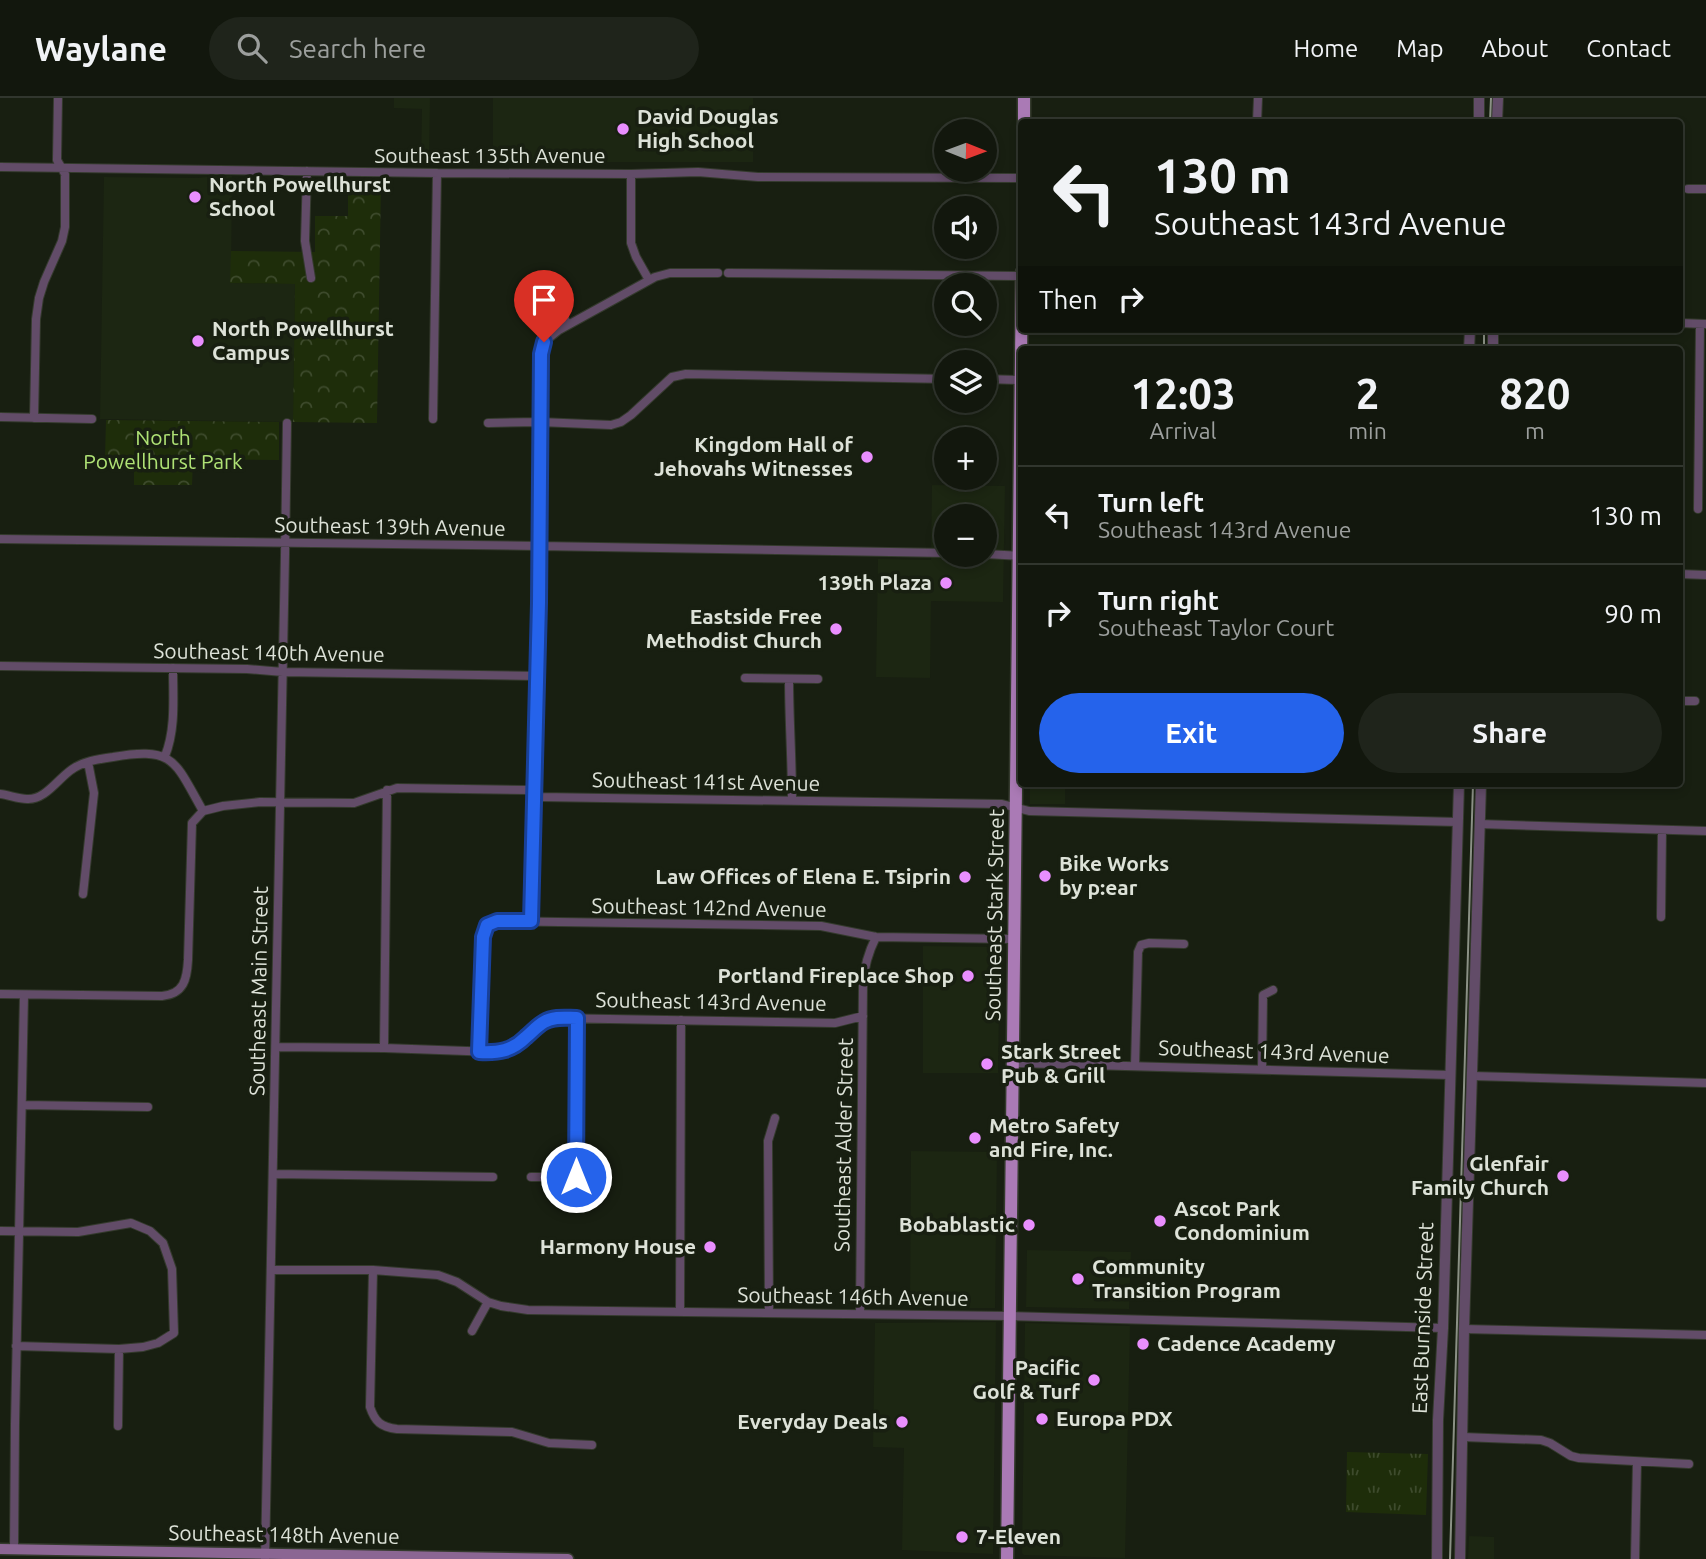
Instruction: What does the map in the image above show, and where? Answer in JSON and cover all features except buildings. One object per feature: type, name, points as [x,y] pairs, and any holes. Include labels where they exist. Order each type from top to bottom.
[{"type":"main road","points":[[1024,98],[1024,119]]},
{"type":"main road","name":"Southeast Stark Street","points":[[1007,1559],[1018,656]]},
{"type":"main road","name":"Southeast 148th Avenue","points":[[0,1549],[265,1556],[568,1559]]},
{"type":"street","points":[[34,418],[36,319],[39,298],[62,242],[65,227],[65,174],[57,160],[58,98]]},
{"type":"street","points":[[1257,119],[1258,98]]},
{"type":"street","points":[[1479,98],[1479,119]]},
{"type":"street","points":[[1497,119],[1498,98]]},
{"type":"street","name":"Southeast 135th Avenue","points":[[0,167],[437,173],[698,172],[758,177],[1018,178]]},
{"type":"street","points":[[307,172],[304,241],[311,278]]},
{"type":"street","points":[[433,419],[437,173]]},
{"type":"street","points":[[631,174],[631,243],[649,280]]},
{"type":"street","points":[[1688,189],[1706,190]]},
{"type":"street","points":[[531,921],[542,348],[549,337],[649,280],[670,273],[718,273]]},
{"type":"street","points":[[728,274],[1018,274]]},
{"type":"street","points":[[538,291],[553,298],[568,325]]},
{"type":"street","points":[[1683,324],[1703,324],[1702,447],[1698,509]]},
{"type":"street","points":[[488,423],[611,425],[631,415],[672,377],[686,374],[934,379]]},
{"type":"street","points":[[997,379],[1018,380]]},
{"type":"street","points":[[0,417],[92,419]]},
{"type":"street","name":"Southeast Main Street","points":[[265,1556],[286,423]]},
{"type":"street","name":"Southeast 139th Avenue","points":[[0,539],[934,553]]},
{"type":"street","points":[[997,555],[1018,556]]},
{"type":"street","points":[[1683,574],[1706,575]]},
{"type":"street","name":"Southeast 140th Avenue","points":[[0,666],[537,676]]},
{"type":"street","points":[[165,756],[172,726],[173,668]]},
{"type":"street","points":[[745,678],[818,679]]},
{"type":"street","points":[[789,678],[792,800]]},
{"type":"street","points":[[1683,701],[1696,701]]},
{"type":"street","points":[[0,793],[28,799],[41,796],[73,768],[88,762],[133,753],[148,753],[165,756],[177,768],[203,811],[192,823],[190,832],[187,975],[183,987],[168,996],[0,994]]},
{"type":"street","points":[[83,894],[94,793],[88,762]]},
{"type":"street","name":"East Burnside Street","points":[[1437,1559],[1438,1420],[1459,787]]},
{"type":"street","name":"East Burnside Street","points":[[1460,1559],[1481,787]]},
{"type":"street","name":"Southeast 141st Avenue","points":[[203,811],[260,802],[354,803],[397,788],[528,790],[540,797],[1002,804],[1028,811],[1458,822]]},
{"type":"street","points":[[384,1048],[387,790]]},
{"type":"street","points":[[1479,824],[1706,831]]},
{"type":"street","points":[[1661,917],[1662,830]]},
{"type":"street","name":"Southeast 142nd Avenue","points":[[479,1052],[483,937],[487,925],[497,921],[821,926],[876,937],[1013,939]]},
{"type":"street","name":"Southeast Alder Street","points":[[860,1314],[864,969],[876,937]]},
{"type":"street","points":[[1135,1066],[1138,952],[1141,945],[1149,943],[1184,944]]},
{"type":"street","points":[[1262,1069],[1263,995],[1273,990]]},
{"type":"street","points":[[14,1549],[24,995]]},
{"type":"street","name":"Southeast 143rd Avenue","points":[[276,1048],[505,1051],[553,1018],[835,1023],[863,1016]]},
{"type":"street","points":[[531,1177],[576,1177],[577,1018]]},
{"type":"street","points":[[680,1312],[681,1020]]},
{"type":"street","name":"Southeast 143rd Avenue","points":[[1012,1063],[1450,1075]]},
{"type":"street","points":[[1472,1076],[1706,1083]]},
{"type":"street","points":[[23,1105],[148,1107]]},
{"type":"street","points":[[769,1313],[768,1141],[775,1118]]},
{"type":"street","points":[[273,1174],[493,1177]]},
{"type":"street","points":[[0,1231],[78,1232],[131,1223],[150,1231],[163,1243],[172,1269],[174,1333],[158,1343],[119,1349],[16,1346]]},
{"type":"street","name":"Southeast 146th Avenue","points":[[271,1269],[373,1270],[438,1275],[457,1282],[488,1302],[528,1310],[1010,1316],[1443,1328]]},
{"type":"street","points":[[373,1270],[370,1407],[373,1417],[380,1424],[397,1429],[512,1432],[549,1443],[592,1444]]},
{"type":"street","points":[[472,1331],[488,1302]]},
{"type":"street","points":[[1465,1329],[1706,1335]]},
{"type":"street","points":[[118,1426],[119,1349]]},
{"type":"street","points":[[1463,1437],[1541,1440],[1579,1458],[1689,1464]]},
{"type":"street","points":[[1635,1559],[1637,1462]]},
{"type":"shaded area","points":[[394,98],[430,98],[429,162],[421,162],[422,109],[394,108]]},
{"type":"shaded area","name":"David Douglas High School","points":[[493,98],[753,98],[753,162],[493,160]]},
{"type":"shaded area","name":"North Powellhurst Campus","points":[[232,176],[231,283],[295,284],[293,422],[100,419],[104,177]]},
{"type":"shaded area","points":[[932,485],[934,490],[997,490],[997,486],[1005,486],[1003,602],[931,601],[930,678],[876,677],[878,559],[931,560]]},
{"type":"shaded area","points":[[1030,787],[1065,787],[1065,804],[1030,804]]},
{"type":"shaded area","points":[[923,946],[1000,947],[998,1073],[923,1073]]},
{"type":"shaded area","points":[[911,1151],[997,1152],[995,1308],[910,1308]]},
{"type":"shaded area","name":"Community Transition Program","points":[[1027,1250],[1131,1252],[1129,1309],[1026,1307]]},
{"type":"shaded area","points":[[996,1322],[993,1554],[902,1550],[904,1448],[873,1447],[875,1323]]},
{"type":"shaded area","points":[[1025,1323],[1130,1326],[1125,1558],[1022,1553]]},
{"type":"shaded area","points":[[1469,1536],[1494,1537],[1494,1559],[1468,1559]]},
{"type":"green space","name":"North Powellhurst Park","points":[[348,182],[381,182],[377,423],[293,422],[295,284],[230,283],[231,251],[315,252],[315,216],[348,216]]},
{"type":"green space","name":"North Powellhurst Park","points":[[106,420],[279,422],[279,460],[193,459],[192,485],[134,485],[134,458],[105,458]]},
{"type":"green space","points":[[1347,1452],[1428,1454],[1426,1515],[1346,1512]]},
{"type":"tram line","points":[[1490,119],[1491,98]]},
{"type":"tram line","points":[[1484,333],[1484,346]]},
{"type":"tram line","points":[[1450,1559],[1473,787]]},
{"type":"place","name":"David Douglas High School","points":[[623,129]]},
{"type":"place","name":"North Powellhurst School","points":[[195,197]]},
{"type":"place","name":"North Powellhurst Campus","points":[[198,341]]},
{"type":"place","name":"Kingdom Hall of Jehovahs Witnesses","points":[[867,457]]},
{"type":"place","name":"139th Plaza","points":[[946,583]]},
{"type":"place","name":"Eastside Free Methodist Church","points":[[836,629]]},
{"type":"place","name":"Bike Works by p:ear","points":[[1045,876]]},
{"type":"place","name":"Law Offices of Elena E. Tsiprin","points":[[965,877]]},
{"type":"place","name":"Portland Fireplace Shop","points":[[968,976]]},
{"type":"place","name":"Stark Street Pub & Grill","points":[[987,1064]]},
{"type":"place","name":"Metro Safety and Fire, Inc.","points":[[975,1138]]},
{"type":"place","name":"Glenfair Family Church","points":[[1563,1176]]},
{"type":"place","name":"Ascot Park Condominium","points":[[1160,1221]]},
{"type":"place","name":"Bobablastic","points":[[1029,1225]]},
{"type":"place","name":"Harmony House","points":[[710,1247]]},
{"type":"place","name":"Community Transition Program","points":[[1078,1279]]},
{"type":"place","name":"Cadence Academy","points":[[1143,1344]]},
{"type":"place","name":"Pacific Golf & Turf","points":[[1094,1380]]},
{"type":"place","name":"Europa PDX","points":[[1042,1419]]},
{"type":"place","name":"Everyday Deals","points":[[902,1422]]},
{"type":"place","name":"7-Eleven","points":[[962,1537]]},
{"type":"route","points":[[544,342],[541,354],[539,603],[531,921],[497,921],[487,925],[483,937],[481,967],[479,1052],[513,1048],[553,1018],[577,1018],[576,1177]]}]
